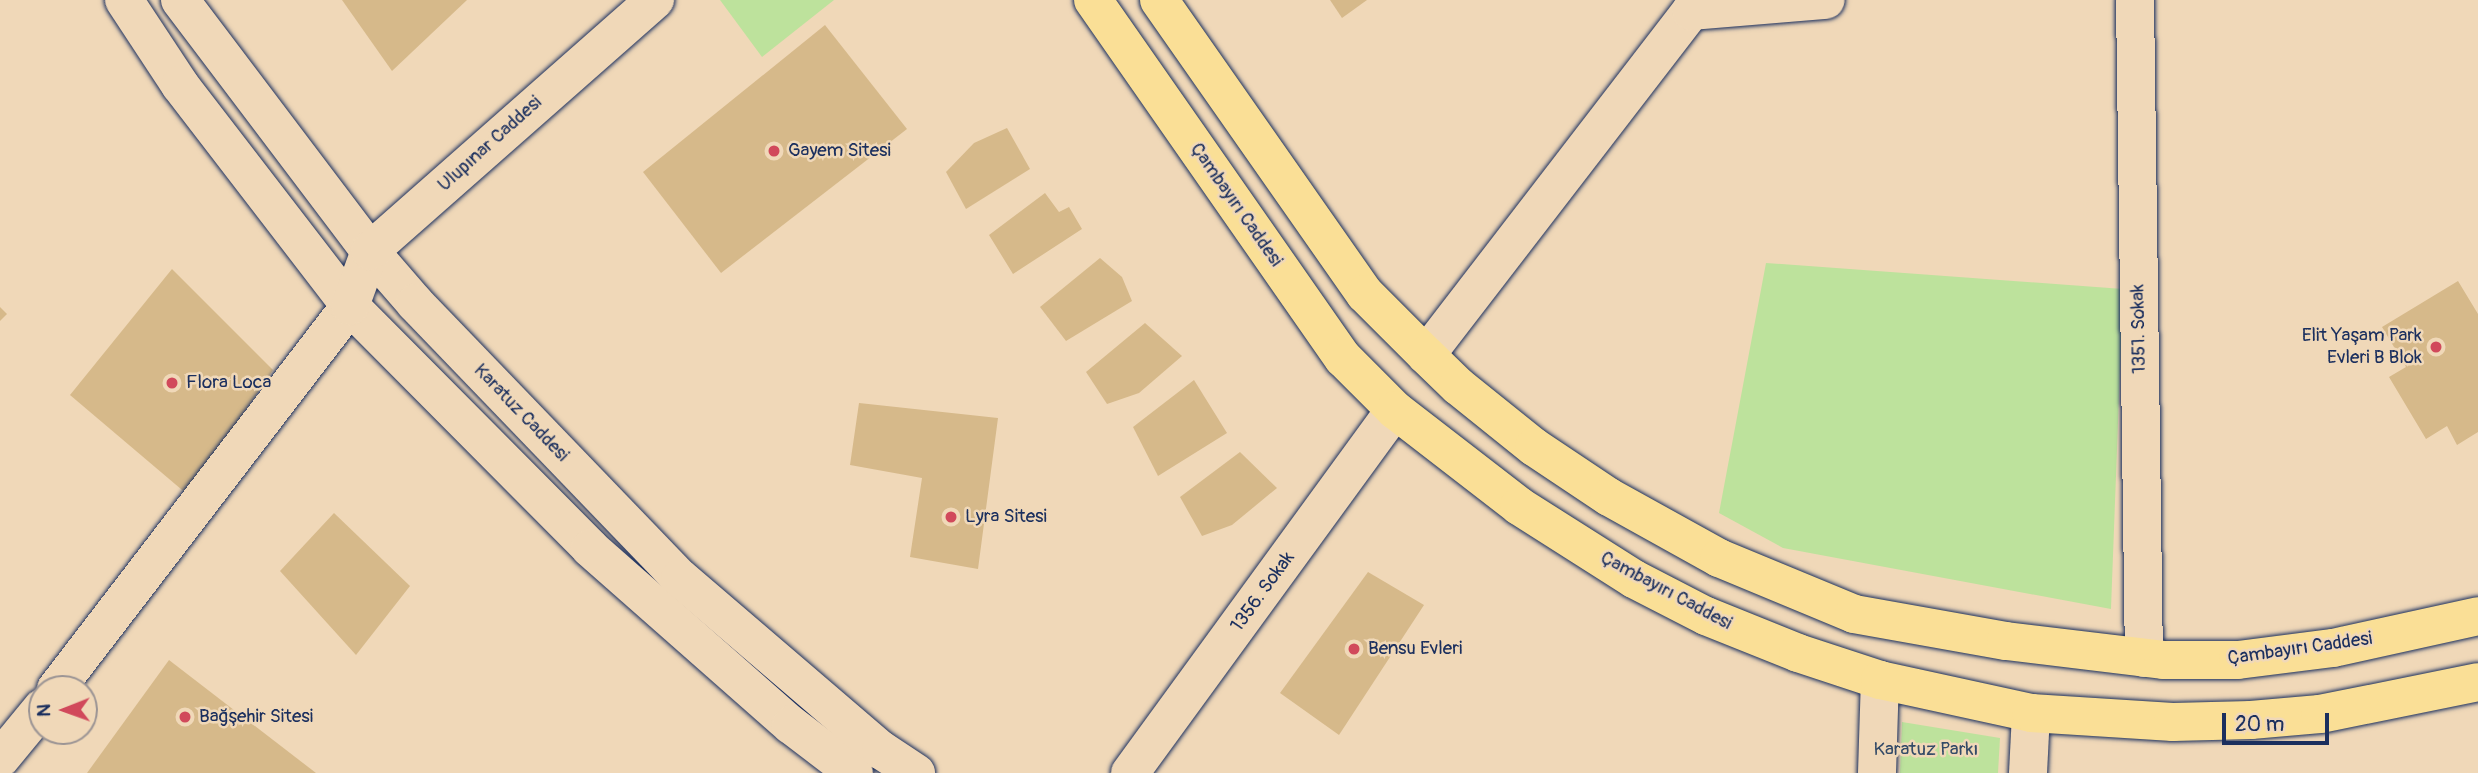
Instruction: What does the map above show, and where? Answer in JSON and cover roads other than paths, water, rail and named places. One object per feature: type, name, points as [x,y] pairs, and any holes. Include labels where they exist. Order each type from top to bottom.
[{"type":"main road","name":"Çambayırı Caddesi","points":[[1093,0],[1343,358],[1395,410],[1519,506],[1634,579],[1717,620],[1798,653],[1880,680],[2031,713],[2173,722],[2251,720],[2320,714],[2478,682]]},
{"type":"main road","name":"Çambayırı Caddesi","points":[[1159,0],[1365,293],[1426,355],[1458,386],[1535,447],[1609,497],[1719,558],[1854,614],[2006,641],[2144,658],[2238,660],[2278,655],[2333,648],[2478,616]]},
{"type":"street","points":[[124,0],[180,85],[350,306],[590,548],[791,724],[853,773]]},
{"type":"street","name":"Karatuz Caddesi","points":[[180,0],[370,251],[415,303],[680,578],[881,750],[916,773]]},
{"type":"street","points":[[1426,355],[1687,6],[1826,0]]},
{"type":"street","name":"1351. Sokak","points":[[2136,0],[2144,658]]},
{"type":"street","name":"Ulupınar Caddesi","points":[[67,675],[350,306],[370,251],[637,5]]},
{"type":"street","name":"1356. Sokak","points":[[1130,773],[1395,410]]},
{"type":"street","points":[[1877,773],[1880,680]]},
{"type":"street","points":[[2028,773],[2031,713]]},
{"type":"street","points":[[0,759],[28,725]]},
{"type":"place","name":"Gayem Sitesi","points":[[774,151]]},
{"type":"place","name":"Elit Yaşam Park Evleri B Blok","points":[[2436,347]]},
{"type":"place","name":"Flora Loca","points":[[172,383]]},
{"type":"place","name":"Lyra Sitesi","points":[[951,517]]},
{"type":"place","name":"Bensu Evleri","points":[[1354,649]]},
{"type":"place","name":"Bağşehir Sitesi","points":[[185,717]]},
{"type":"park label","name":"Karatuz Parkı","points":[[1926,750]]}]
